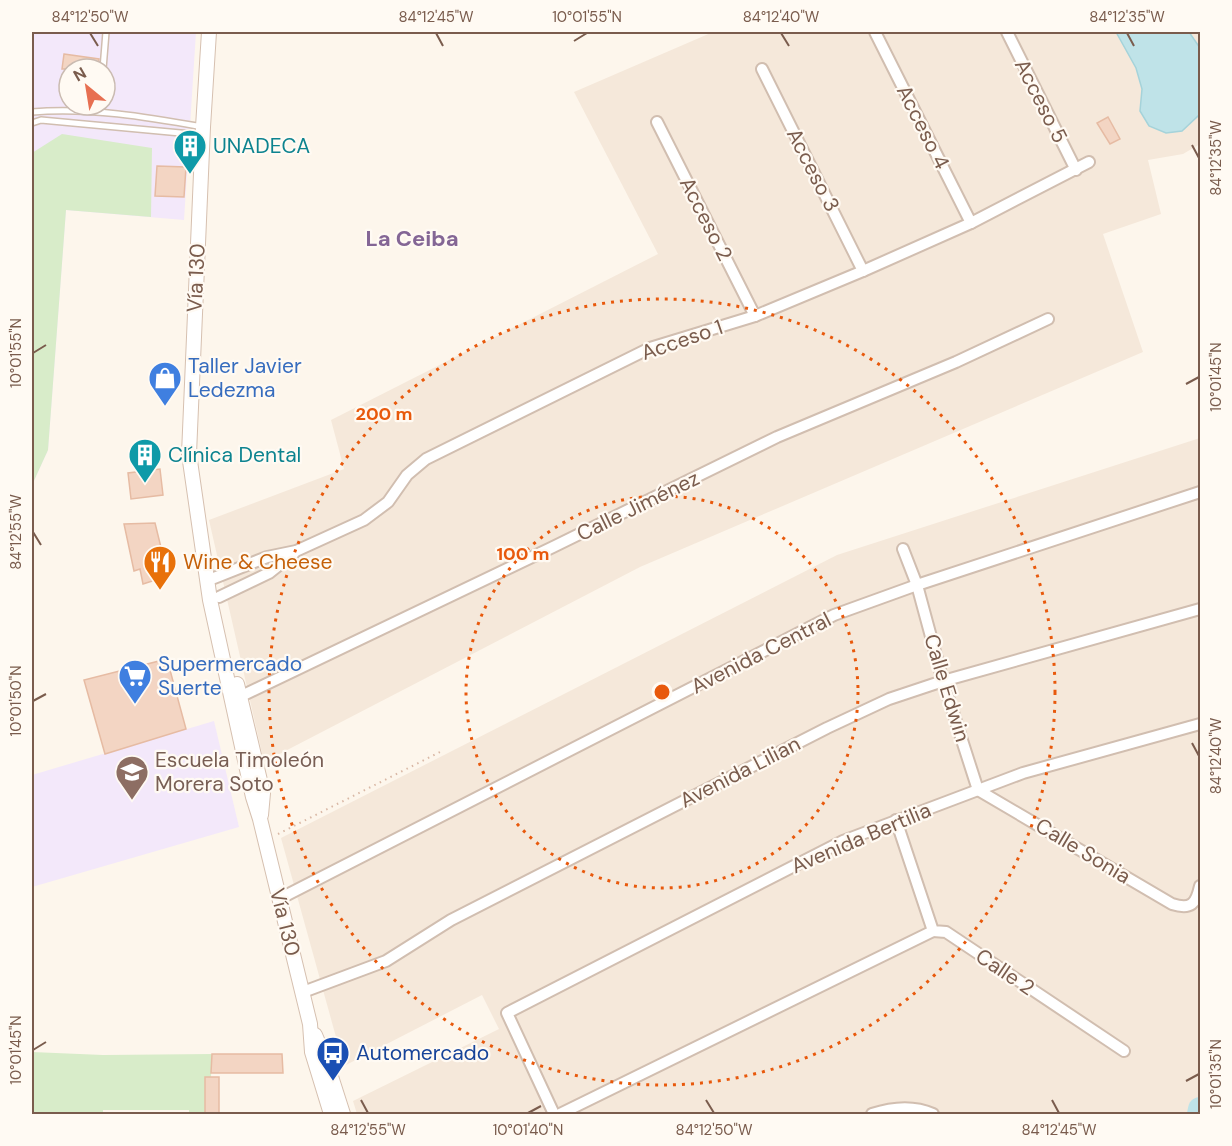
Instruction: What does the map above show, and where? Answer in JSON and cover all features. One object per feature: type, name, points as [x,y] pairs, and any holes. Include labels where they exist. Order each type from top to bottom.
[{"type":"main road","name":"Vía 130","points":[[209,32],[189,454],[201,524],[210,600],[263,793],[260,819],[264,840],[303,992],[310,1024],[312,1052],[331,1114]]},
{"type":"main road","name":"Vía 130","points":[[201,524],[219,597],[236,699]]},
{"type":"main road","name":"Vía 130","points":[[310,1024],[326,1061],[343,1114]]},
{"type":"street","name":"Acceso 4","points":[[875,32],[971,223]]},
{"type":"street","name":"Acceso 5","points":[[1007,32],[1076,170]]},
{"type":"street","name":"Acceso 3","points":[[762,69],[863,271]]},
{"type":"street","name":"Acceso 2","points":[[657,122],[755,316]]},
{"type":"street","name":"Acceso 1","points":[[214,578],[267,557],[296,551],[364,520],[388,502],[407,475],[426,459],[650,348],[755,316],[863,271],[971,223],[1089,162]]},
{"type":"street","name":"Calle Jiménez","points":[[236,699],[777,437],[956,362],[1048,319]]},
{"type":"street","name":"Avenida Central","points":[[279,899],[834,615],[917,585],[1200,492]]},
{"type":"street","name":"Calle Edwin","points":[[903,549],[917,585],[943,681],[978,790]]},
{"type":"street","name":"Acceso 1","points":[[219,597],[269,573],[296,551]]},
{"type":"street","name":"Avenida Lilian","points":[[303,992],[386,961],[451,920],[827,728],[889,699],[943,681],[1200,609]]},
{"type":"street","name":"Avenida Bertilia","points":[[554,1114],[507,1013],[843,841],[1023,773],[1200,724]]},
{"type":"street","name":"Calle Sonia","points":[[978,790],[1172,904],[1182,908],[1190,906],[1195,901],[1200,886]]},
{"type":"street","points":[[560,1114],[933,931],[896,820]]},
{"type":"street","name":"Calle 2","points":[[933,931],[945,932],[1124,1051]]},
{"type":"street","points":[[872,1114],[906,1108],[933,1114]]},
{"type":"lane","points":[[104,57],[106,32]]},
{"type":"lane","points":[[32,112],[57,110]]},
{"type":"lane","points":[[117,115],[203,131]]},
{"type":"lane","points":[[32,123],[41,120],[203,131]]},
{"type":"path","points":[[264,840],[440,752]]},
{"type":"shaded area","points":[[32,32],[196,32],[184,220],[66,210],[48,450],[32,485]]},
{"type":"shaded area","points":[[713,32],[1200,32],[1200,144],[1183,154],[1148,160],[1161,214],[1103,234],[1143,352],[640,567],[264,762],[209,520],[344,469],[331,420],[658,254],[574,92]]},
{"type":"shaded area","points":[[1200,438],[1200,1114],[357,1114],[353,1101],[499,1029],[482,995],[344,1066],[281,838],[837,555]]},
{"type":"shaded area","name":"Escuela Timoleón Morera Soto","points":[[214,721],[239,827],[32,887],[32,775]]},
{"type":"green space","points":[[62,134],[152,148],[151,217],[66,210],[48,450],[32,485],[32,153]]},
{"type":"green space","points":[[32,1052],[103,1055],[212,1054],[211,1077],[205,1078],[205,1114],[189,1114],[189,1110],[103,1110],[103,1114],[32,1114]]},
{"type":"water","points":[[1116,32],[1189,32],[1200,48],[1200,111],[1199,115],[1182,131],[1166,133],[1149,126],[1140,111],[1142,89],[1136,68]]},
{"type":"building","points":[[64,54],[85,57],[64,57]]},
{"type":"building","points":[[1108,117],[1120,139],[1110,144],[1097,123]]},
{"type":"building","points":[[157,166],[186,167],[184,197],[155,196]]},
{"type":"building","name":"Clínica Dental","points":[[160,469],[163,495],[131,499],[128,473]]},
{"type":"building","points":[[155,523],[168,576],[143,584],[140,569],[134,571],[124,524]]},
{"type":"building","name":"Supermercado Suerte","points":[[167,659],[186,729],[105,754],[84,680]]},
{"type":"building","points":[[212,1054],[282,1054],[283,1073],[211,1073]]},
{"type":"building","points":[[205,1077],[219,1077],[219,1114],[205,1114]]},
{"type":"waterway","points":[[1199,1114],[1200,1109]]},
{"type":"place","name":"UNADECA","points":[[190,175]]},
{"type":"place","name":"Taller Javier Ledezma","points":[[165,407]]},
{"type":"place","name":"Clínica Dental","points":[[145,484]]},
{"type":"place","name":"Wine & Cheese","points":[[160,591]]},
{"type":"place","name":"Supermercado Suerte","points":[[135,705]]},
{"type":"place","name":"Escuela Timoleón Morera Soto","points":[[132,801]]},
{"type":"place","name":"Automercado","points":[[333,1082]]},
{"type":"district","name":"La Ceiba","points":[[412,238]]}]
